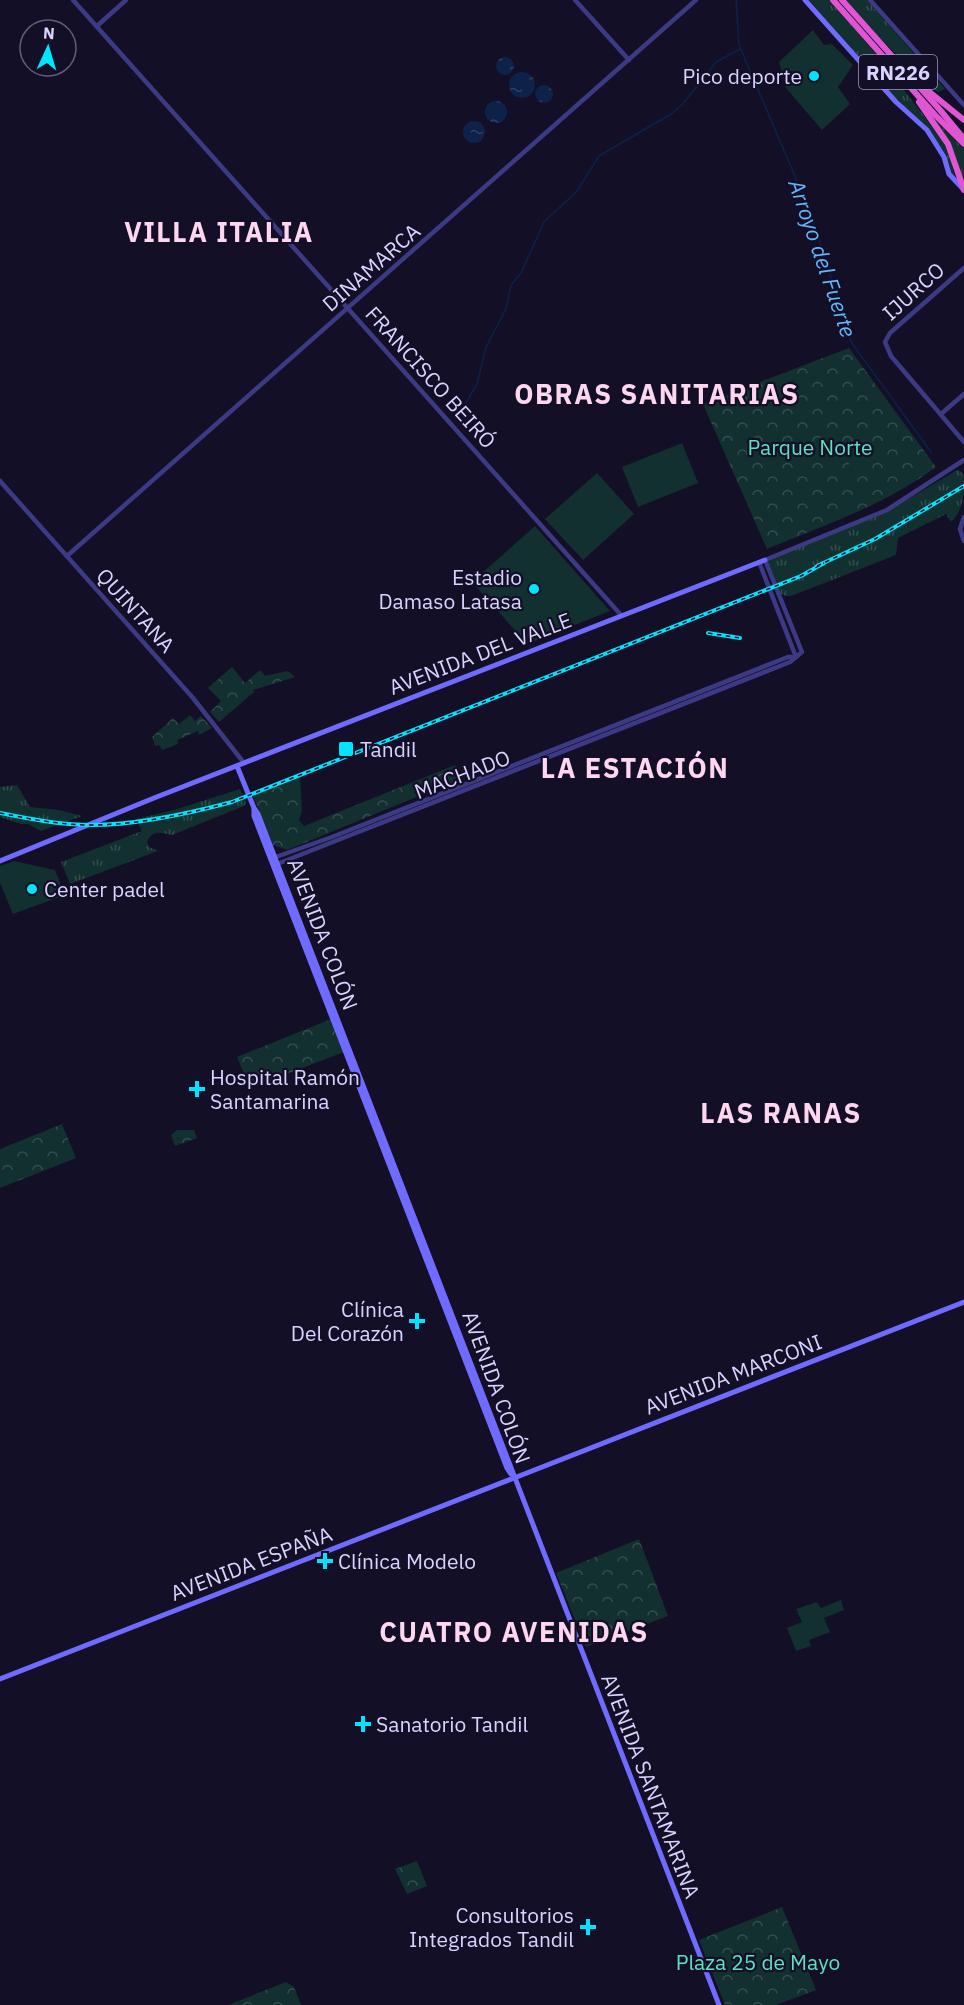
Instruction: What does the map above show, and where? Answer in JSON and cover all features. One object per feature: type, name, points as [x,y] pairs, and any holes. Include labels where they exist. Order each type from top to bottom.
[{"type":"highway","name":"RN226","points":[[833,0],[964,139]]},
{"type":"highway","name":"RN226","points":[[842,0],[935,115],[964,144]]},
{"type":"highway","points":[[906,77],[948,144],[964,190]]},
{"type":"highway","points":[[906,77],[964,120]]},
{"type":"main road","points":[[805,0],[896,102],[927,130],[944,157],[949,174],[964,190]]},
{"type":"main road","name":"AVENIDA DEL VALLE","points":[[0,861],[244,763],[762,561]]},
{"type":"main road","name":"AVENIDA COLÓN","points":[[237,766],[258,814],[274,861],[482,1388],[514,1478]]},
{"type":"main road","name":"AVENIDA MARCONI","points":[[514,1478],[964,1302]]},
{"type":"main road","name":"AVENIDA ESPAÑA","points":[[0,1679],[514,1478]]},
{"type":"main road","name":"AVENIDA SANTAMARINA","points":[[514,1478],[719,2005]]},
{"type":"street","name":"FRANCISCO BEIRÓ","points":[[73,0],[287,237],[348,310],[621,615]]},
{"type":"street","points":[[97,26],[126,0]]},
{"type":"street","points":[[575,0],[629,60]]},
{"type":"street","name":"DINAMARCA","points":[[67,556],[696,0]]},
{"type":"street","points":[[870,0],[964,105]]},
{"type":"street","name":"IJURCO","points":[[941,414],[891,357],[886,349],[885,340],[890,333],[964,268]]},
{"type":"street","points":[[964,394],[941,414],[964,442]]},
{"type":"street","name":"AVENIDA DEL VALLE","points":[[762,561],[887,510],[963,464]]},
{"type":"street","name":"QUINTANA","points":[[0,481],[193,698],[244,763]]},
{"type":"street","points":[[964,517],[960,529],[964,541]]},
{"type":"street","points":[[762,561],[796,657]]},
{"type":"street","name":"MACHADO","points":[[274,861],[736,677],[788,657],[796,657],[802,652],[762,561]]},
{"type":"green space","points":[[809,0],[829,0],[877,55],[944,142],[955,178],[950,171],[945,153],[925,126],[905,109]]},
{"type":"green space","points":[[846,0],[867,0],[945,89],[938,92],[928,86]]},
{"type":"green space","name":"Pico deporte","points":[[813,30],[824,45],[832,44],[853,65],[838,87],[850,104],[822,130],[786,88],[779,62]]},
{"type":"green space","points":[[934,119],[964,149],[964,185]]},
{"type":"green space","name":"Parque Norte","points":[[849,348],[936,467],[875,503],[833,523],[767,549],[703,404]]},
{"type":"green space","points":[[682,443],[698,483],[638,507],[622,467]]},
{"type":"green space","points":[[866,454],[871,468],[852,474],[848,460]]},
{"type":"green space","points":[[957,470],[964,475],[963,495],[959,512],[951,522],[946,514],[898,538],[896,555],[791,596],[781,594],[767,560],[885,513]]},
{"type":"green space","points":[[597,473],[634,514],[583,560],[545,519]]},
{"type":"green space","points":[[535,526],[610,611],[527,644],[472,582]]},
{"type":"green space","points":[[232,667],[245,683],[260,670],[265,676],[288,671],[295,677],[253,690],[254,692],[219,722],[210,712],[221,701],[208,688]]},
{"type":"green space","points":[[190,715],[195,721],[201,716],[212,728],[199,735],[198,731],[177,740],[178,744],[162,750],[159,745],[155,746],[152,737],[173,718],[179,724]]},
{"type":"green space","points":[[455,765],[463,778],[287,850],[273,845],[253,796],[300,777],[302,811],[299,820],[304,826]]},
{"type":"green space","points":[[17,785],[30,807],[59,810],[82,816],[41,831],[28,824],[0,817],[0,787]]},
{"type":"green space","points":[[240,789],[246,803],[244,806],[172,835],[161,833],[151,835],[147,842],[149,847],[158,851],[70,884],[61,862],[142,831],[136,819],[174,810]]},
{"type":"green space","name":"Center padel","points":[[14,861],[55,870],[65,895],[13,914],[0,883],[0,866]]},
{"type":"green space","points":[[331,1019],[344,1052],[250,1088],[237,1057]]},
{"type":"green space","points":[[62,1124],[76,1158],[0,1188],[0,1149]]},
{"type":"green space","points":[[177,1130],[194,1130],[197,1138],[175,1146],[171,1135]]},
{"type":"green space","points":[[639,1539],[668,1616],[586,1647],[556,1573]]},
{"type":"green space","points":[[841,1600],[844,1610],[824,1618],[830,1632],[809,1640],[811,1646],[796,1651],[787,1628],[802,1622],[796,1609],[817,1602],[821,1608]]},
{"type":"green space","points":[[417,1861],[427,1886],[407,1894],[395,1869]]},
{"type":"green space","name":"Plaza 25 de Mayo","points":[[782,1907],[816,1990],[776,2005],[725,2005],[699,1940]]},
{"type":"green space","points":[[286,1982],[294,1987],[301,2005],[228,2005]]},
{"type":"water","points":[[501,57],[509,57],[514,62],[512,73],[501,75],[496,70],[496,62]]},
{"type":"water","points":[[522,72],[531,76],[535,85],[531,94],[522,98],[513,94],[509,85],[513,76]]},
{"type":"water","points":[[540,85],[548,85],[553,90],[551,101],[540,103],[535,98],[535,90]]},
{"type":"water","points":[[496,101],[504,104],[507,112],[504,120],[496,123],[488,120],[485,112],[488,104]]},
{"type":"water","points":[[474,121],[482,124],[485,132],[482,140],[474,143],[466,140],[463,132],[466,124]]},
{"type":"waterway","name":"Arroyo del Fuerte","points":[[736,0],[739,45],[806,202],[851,342],[931,452]]},
{"type":"waterway","points":[[463,408],[477,384],[486,347],[506,309],[511,285],[521,273],[544,222],[577,191],[599,156],[671,114],[682,105],[716,62],[740,49]]},
{"type":"railway","points":[[817,566],[875,539],[964,486]]},
{"type":"railway","points":[[0,813],[57,823],[109,825],[162,818],[232,802],[801,576],[824,563]]},
{"type":"railway","points":[[708,633],[740,638]]},
{"type":"place","name":"Pico deporte","points":[[814,76]]},
{"type":"place","name":"Estadio Damaso Latasa","points":[[534,589]]},
{"type":"place","name":"Tandil","points":[[346,749]]},
{"type":"place","name":"Center padel","points":[[32,889]]},
{"type":"place","name":"Hospital Ramón Santamarina","points":[[197,1089]]},
{"type":"place","name":"Clínica Del Corazón","points":[[417,1321]]},
{"type":"place","name":"Clínica Modelo","points":[[325,1561]]},
{"type":"place","name":"Sanatorio Tandil","points":[[363,1724]]},
{"type":"place","name":"Consultorios Integrados Tandil","points":[[588,1927]]},
{"type":"district","name":"VILLA ITALIA","points":[[219,231]]},
{"type":"district","name":"OBRAS SANITARIAS","points":[[657,393]]},
{"type":"district","name":"LA ESTACIÓN","points":[[635,767]]},
{"type":"district","name":"LAS RANAS","points":[[781,1112]]},
{"type":"district","name":"CUATRO AVENIDAS","points":[[514,1631]]}]
